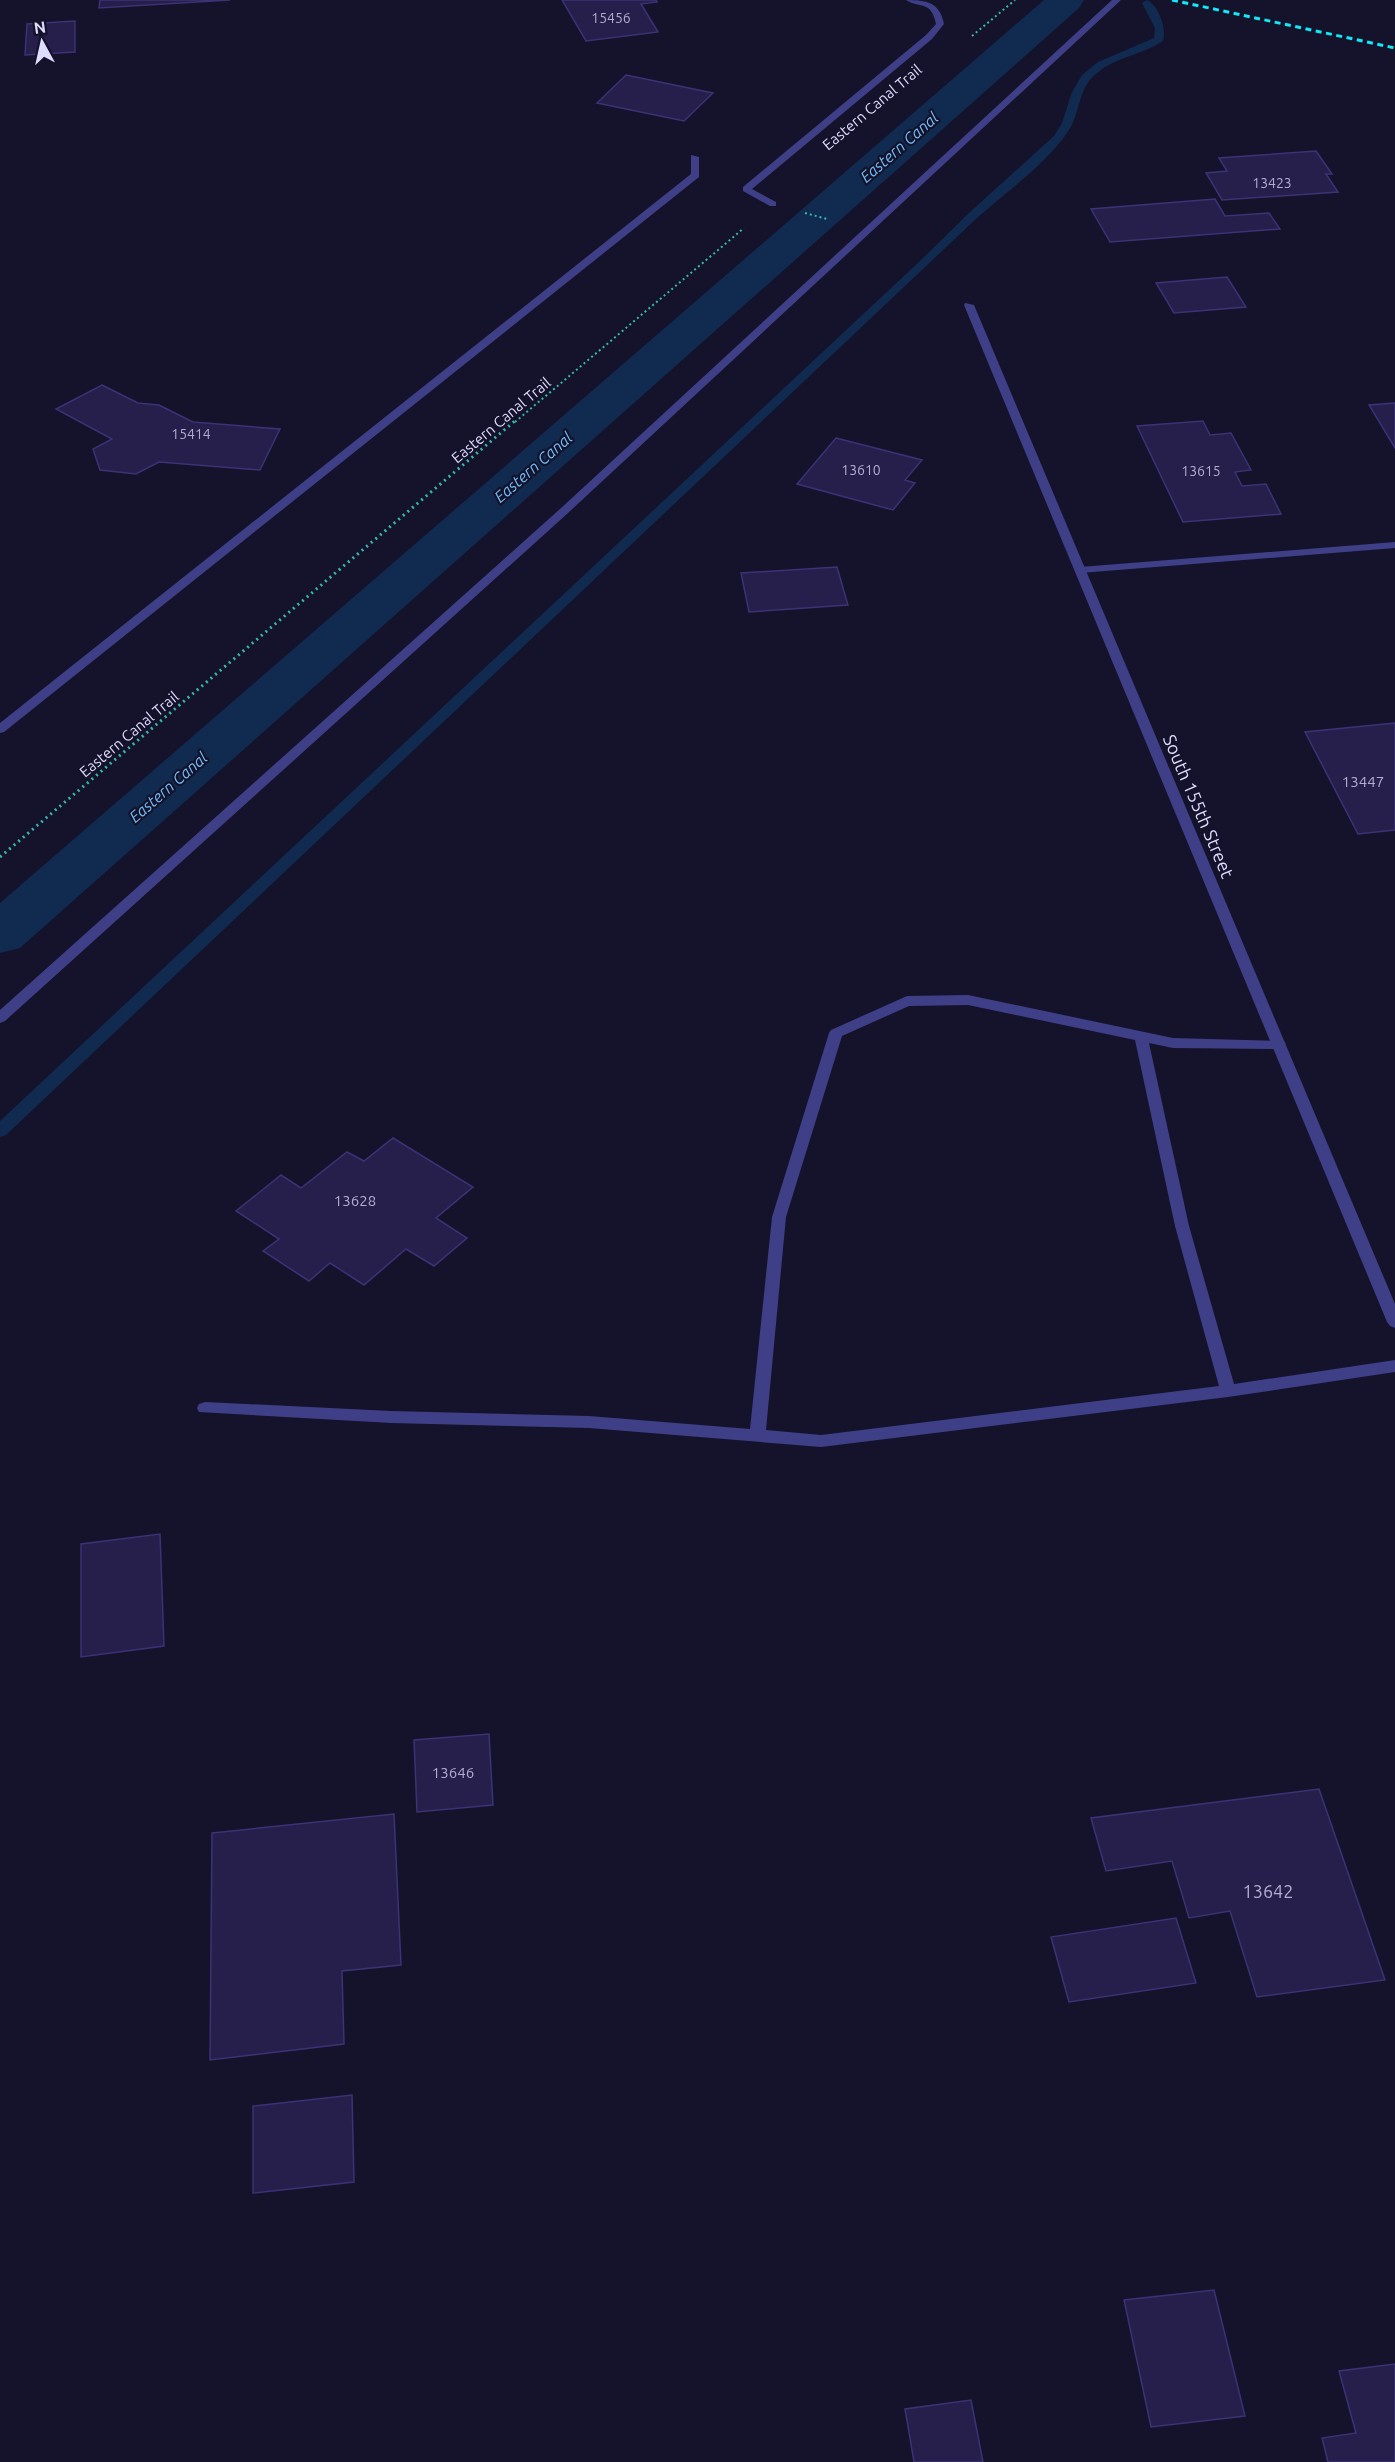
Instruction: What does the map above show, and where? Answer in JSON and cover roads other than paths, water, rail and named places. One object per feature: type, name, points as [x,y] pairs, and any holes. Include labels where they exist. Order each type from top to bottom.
[{"type":"street","points":[[772,204],[746,189],[929,37],[940,24],[938,11],[931,5],[910,0]]},
{"type":"street","points":[[0,1018],[564,511],[1117,0]]},
{"type":"street","points":[[0,729],[696,175],[694,157]]},
{"type":"street","name":"South 155th Street","points":[[969,305],[1395,1322]]},
{"type":"street","points":[[1080,570],[1395,544]]},
{"type":"street","points":[[757,1436],[779,1217],[836,1033],[907,1001],[968,1000],[1173,1043],[1279,1044]]},
{"type":"street","points":[[1141,1036],[1182,1226],[1228,1391]]},
{"type":"street","points":[[205,1408],[391,1417],[589,1422],[821,1441],[1228,1391],[1395,1366]]},
{"type":"waterway","name":"Eastern Canal","points":[[0,934],[1066,0]]},
{"type":"waterway","points":[[0,1131],[924,264],[973,215],[1050,146],[1068,123],[1077,92],[1093,70],[1111,60],[1151,45],[1159,39],[1160,28],[1147,3]]},
{"type":"railway","points":[[1172,0],[1395,48]]}]
